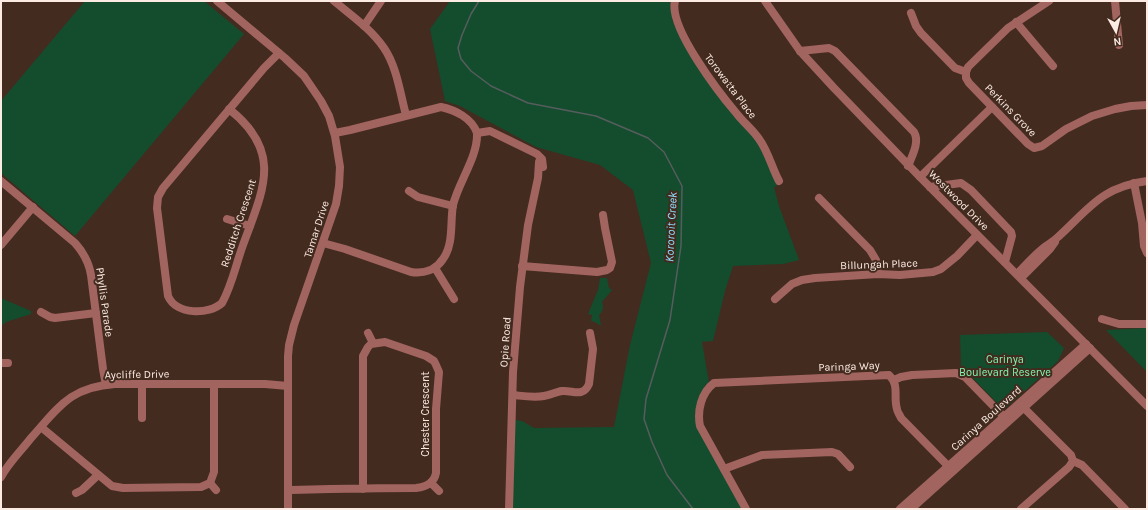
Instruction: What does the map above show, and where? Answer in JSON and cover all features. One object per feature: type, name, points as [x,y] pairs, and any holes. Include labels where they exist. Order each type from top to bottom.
[{"type":"street","name":"Tamar Drive","points":[[217,1],[277,51],[297,69],[310,84],[325,108],[335,134],[339,162],[339,186],[336,204],[291,335],[288,356],[288,509]]},
{"type":"street","points":[[334,1],[378,40],[390,58],[397,78],[406,115]]},
{"type":"street","points":[[364,26],[381,1]]},
{"type":"street","name":"Torowatta Place","points":[[675,1],[674,6],[677,22],[684,37],[714,84],[759,139],[779,181]]},
{"type":"street","points":[[912,13],[916,26],[921,33],[955,68],[966,72],[970,65],[1016,22],[1049,1]]},
{"type":"street","points":[[1116,1],[1119,45]]},
{"type":"street","name":"Westwood Drive","points":[[768,2],[800,51],[834,88],[908,166],[977,236],[1006,262],[1147,406]]},
{"type":"street","points":[[1016,22],[1053,66]]},
{"type":"street","points":[[800,51],[829,48],[835,50],[914,132],[916,142],[908,166]]},
{"type":"street","points":[[166,311],[174,305],[170,301],[167,291],[157,208],[158,197],[163,188],[277,51]]},
{"type":"street","name":"Perkins Grove","points":[[966,72],[966,78],[969,83],[1028,144],[1036,148],[1044,145],[1066,129],[1092,116],[1115,109],[1147,105]]},
{"type":"street","points":[[920,178],[992,107]]},
{"type":"street","points":[[324,242],[411,272],[422,272],[435,268],[443,260],[448,249],[453,206],[476,148],[477,133],[474,126],[467,119],[446,108],[435,108],[335,134]]},
{"type":"street","name":"Redditch Crescent","points":[[174,305],[177,308],[188,310],[207,310],[218,307],[222,302],[264,184],[265,165],[263,154],[253,133],[240,118],[229,109]]},
{"type":"street","name":"Opie Road","points":[[477,133],[490,132],[522,148],[541,162],[528,225],[522,266],[513,395],[509,509]]},
{"type":"street","name":"Phyllis Parade","points":[[1,181],[76,243],[84,253],[90,268],[104,385]]},
{"type":"street","points":[[1019,276],[1046,246],[1057,238],[1086,209],[1101,197],[1114,189],[1147,181]]},
{"type":"street","points":[[930,187],[961,183],[971,190],[1011,232],[1012,236],[1006,262]]},
{"type":"street","points":[[1134,183],[1142,223],[1144,246],[1147,253]]},
{"type":"street","points":[[409,191],[418,197],[453,206]]},
{"type":"street","points":[[819,198],[870,250],[876,260],[878,274]]},
{"type":"street","points":[[1,245],[32,207]]},
{"type":"street","points":[[522,266],[597,272],[608,270],[611,265],[612,257],[605,228],[604,215]]},
{"type":"street","points":[[227,219],[250,226]]},
{"type":"street","name":"Billungah Place","points":[[775,299],[792,284],[802,280],[878,274],[900,275],[933,272],[940,269],[956,256],[977,236]]},
{"type":"street","points":[[435,268],[454,299]]},
{"type":"street","points":[[41,312],[55,318],[96,313]]},
{"type":"street","points":[[1106,323],[1123,325],[1147,324]]},
{"type":"street","points":[[363,488],[362,361],[365,351],[373,343],[368,333]]},
{"type":"street","points":[[513,395],[537,397],[561,391],[576,393],[584,391],[589,384],[593,349],[590,333]]},
{"type":"street","name":"Chester Crescent","points":[[373,343],[389,342],[426,356],[434,361],[438,369],[436,409],[436,473],[431,483]]},
{"type":"street","name":"Carinya Boulevard","points":[[911,509],[951,469],[1088,346]]},
{"type":"street","points":[[894,380],[900,377],[912,375],[956,373],[965,377],[1006,419]]},
{"type":"street","name":"Paringa Way","points":[[724,469],[700,426],[698,418],[707,389],[714,383],[888,375],[894,380],[897,409],[901,418],[951,469]]},
{"type":"street","points":[[41,427],[112,486],[119,488],[201,488],[210,483],[213,476],[214,384]]},
{"type":"street","name":"Aycliffe Drive","points":[[1,477],[9,464],[59,406],[84,390],[104,385],[288,384]]},
{"type":"street","points":[[142,385],[142,418]]},
{"type":"street","points":[[1021,406],[1071,455],[1073,461],[1070,467],[1021,509]]},
{"type":"street","points":[[746,509],[724,469],[762,455],[832,452],[838,454],[850,467]]},
{"type":"street","points":[[1073,461],[1082,465],[1124,509]]},
{"type":"street","name":"Carinya Boulevard","points":[[901,509],[951,469]]},
{"type":"street","points":[[76,494],[98,475]]},
{"type":"street","points":[[210,483],[216,490]]},
{"type":"street","points":[[288,489],[416,488],[424,487],[431,483],[439,490]]},
{"type":"green space","points":[[85,1],[204,1],[244,34],[75,236],[1,173],[1,101]]},
{"type":"green space","points":[[450,1],[670,1],[673,22],[687,49],[760,144],[777,186],[774,187],[779,206],[799,260],[783,264],[733,266],[725,291],[713,341],[702,342],[709,383],[705,385],[695,414],[742,509],[512,509],[515,420],[522,421],[534,428],[614,427],[630,345],[651,263],[633,190],[600,165],[536,147],[460,106],[445,101],[430,29]]},
{"type":"green space","points":[[600,278],[607,278],[609,288],[612,290],[602,302],[603,309],[599,315],[601,326],[591,321],[592,315],[588,314],[598,290]]},
{"type":"green space","points":[[1,297],[31,311],[31,314],[6,322],[1,326]]},
{"type":"green space","points":[[1147,328],[1147,372],[1106,330]]},
{"type":"green space","name":"Carinya Boulevard Reserve","points":[[1047,332],[1064,348],[1058,361],[1006,408],[1002,408],[961,366],[960,335]]},
{"type":"waterway","name":"Kororoit Creek","points":[[479,1],[471,14],[458,48],[461,59],[471,71],[491,86],[528,103],[596,116],[648,138],[664,152],[682,186],[681,246],[670,320],[646,399],[644,419],[652,442],[667,475],[693,509]]}]
